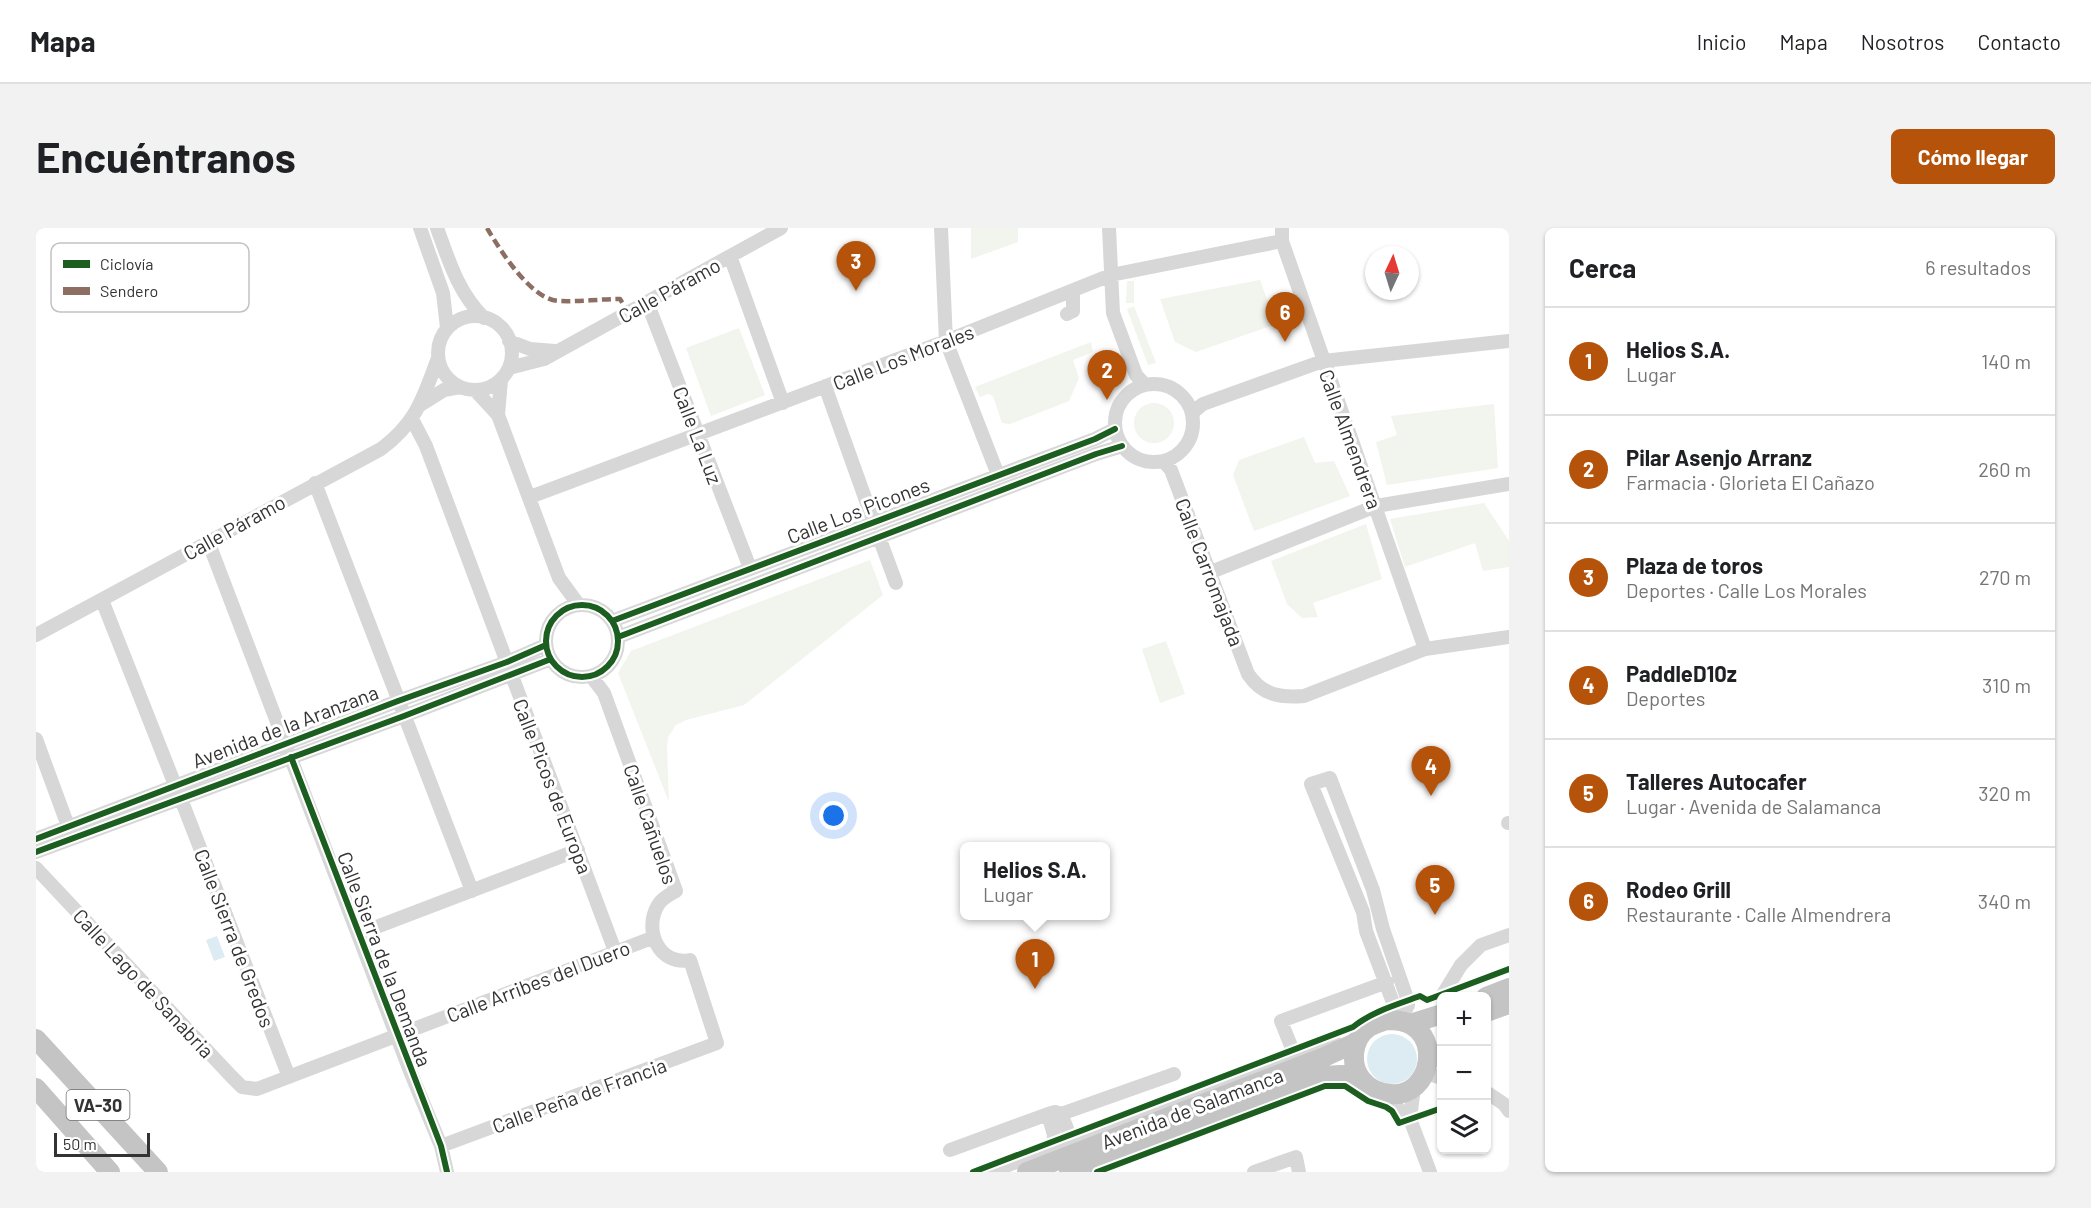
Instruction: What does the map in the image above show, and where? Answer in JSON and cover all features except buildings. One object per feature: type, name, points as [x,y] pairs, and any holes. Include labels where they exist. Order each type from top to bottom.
[{"type":"highway","points":[[1491,995],[1509,988]]},
{"type":"highway","points":[[1405,1023],[1437,1004]]},
{"type":"highway","points":[[1491,1010],[1509,1004]]},
{"type":"highway","points":[[1386,1020],[1405,1023],[1435,1047],[1427,1079],[1400,1095],[1381,1093],[1367,1086],[1360,1077],[1354,1063],[1354,1052],[1359,1038],[1369,1027],[1386,1020]]},
{"type":"highway","name":"Avenida de Salamanca","points":[[1027,1172],[1311,1062],[1359,1038]]},
{"type":"highway","name":"VA-30","points":[[36,1039],[158,1172]]},
{"type":"highway","name":"Avenida de Salamanca","points":[[1069,1172],[1324,1076],[1360,1077]]},
{"type":"highway","name":"VA-30","points":[[36,1088],[110,1172]]},
{"type":"street","points":[[420,228],[443,293],[447,328]]},
{"type":"street","points":[[437,228],[456,281],[465,297],[484,318]]},
{"type":"street","name":"Calle Páramo","points":[[505,374],[544,359],[781,228]]},
{"type":"street","points":[[941,228],[946,341],[998,475]]},
{"type":"street","points":[[1109,228],[1113,313],[1139,383]]},
{"type":"street","name":"Calle Los Morales","points":[[530,497],[946,341],[1111,275],[1282,234]]},
{"type":"street","name":"Calle Almendrera","points":[[1282,234],[1323,362],[1425,649]]},
{"type":"street","points":[[730,256],[783,403]]},
{"type":"street","points":[[1067,314],[1072,310],[1073,291]]},
{"type":"street","name":"Calle La Luz","points":[[647,302],[750,568]]},
{"type":"street","points":[[498,415],[505,374],[512,355],[504,330],[495,322],[471,317],[447,328],[438,347],[438,358],[445,376],[460,387],[475,390],[488,387],[505,374]]},
{"type":"street","points":[[509,341],[530,348],[557,351]]},
{"type":"street","points":[[1195,406],[1323,362],[1509,341]]},
{"type":"street","name":"Calle Páramo","points":[[36,635],[381,449],[397,437],[412,419],[420,405],[438,358]]},
{"type":"street","points":[[1139,383],[1161,384],[1177,390],[1195,406],[1192,437],[1182,452],[1170,463],[1145,462],[1135,458],[1122,446],[1115,429],[1115,419],[1121,402],[1139,383]]},
{"type":"street","points":[[825,386],[874,523]]},
{"type":"street","name":"Calle Páramo","points":[[420,405],[444,390],[460,387]]},
{"type":"street","points":[[475,390],[498,415],[562,584],[563,610]]},
{"type":"street","name":"Calle Picos de Europa","points":[[412,419],[426,446],[615,951]]},
{"type":"street","name":"Calle Los Picones","points":[[612,621],[1095,439],[1115,429]]},
{"type":"street","name":"Calle Los Picones","points":[[618,636],[1122,446]]},
{"type":"street","name":"Calle Carromajada","points":[[1170,463],[1248,674],[1256,686],[1285,698],[1304,696],[1425,649]]},
{"type":"street","points":[[315,483],[472,891]]},
{"type":"street","points":[[1211,572],[1376,506],[1509,484]]},
{"type":"street","points":[[879,537],[896,584]]},
{"type":"street","name":"Calle Sierra de la Demanda","points":[[208,541],[441,1146],[447,1172]]},
{"type":"street","points":[[562,584],[578,604]]},
{"type":"street","points":[[102,600],[175,785]]},
{"type":"street","points":[[578,604],[598,608],[612,621],[618,636],[618,648],[614,657],[597,673],[576,676],[559,669],[551,659],[546,645],[548,628],[553,619],[563,610],[578,604]]},
{"type":"street","points":[[1425,649],[1509,637]]},
{"type":"street","name":"Avenida de la Aranzana","points":[[36,839],[175,785],[404,716],[509,669],[546,645]]},
{"type":"street","name":"Avenida de la Aranzana","points":[[36,852],[181,799],[398,701],[551,659]]},
{"type":"street","name":"Calle Cañuelos","points":[[597,673],[676,891],[666,896],[658,904],[653,918],[652,938]]},
{"type":"street","points":[[36,739],[68,826]]},
{"type":"street","points":[[1330,778],[1373,890],[1381,924],[1408,1001],[1405,1023],[1366,930],[1363,912],[1311,784],[1330,778]]},
{"type":"street","name":"Calle Sierra de Gredos","points":[[181,799],[289,1077]]},
{"type":"street","points":[[358,934],[578,850]]},
{"type":"street","name":"Calle Lago de Sanabria","points":[[36,868],[231,1076],[242,1086],[256,1089]]},
{"type":"street","points":[[1366,930],[1381,924]]},
{"type":"street","points":[[1446,992],[1461,965],[1481,945],[1509,935]]},
{"type":"street","name":"Calle Arribes del Duero","points":[[256,1089],[652,938]]},
{"type":"street","name":"Calle Peña de Francia","points":[[441,1146],[717,1043],[690,960],[682,962],[668,956],[658,948],[652,938]]},
{"type":"street","points":[[1295,1056],[1281,1021],[1387,982]]},
{"type":"street","points":[[990,1172],[1295,1056],[1359,1038]]},
{"type":"street","points":[[950,1150],[1174,1074]]},
{"type":"street","points":[[1410,1119],[1427,1079]]},
{"type":"street","points":[[1381,1093],[1410,1119],[1430,1172]]},
{"type":"street","points":[[1491,1095],[1504,1104],[1509,1111]]},
{"type":"street","points":[[1054,1114],[1072,1141]]},
{"type":"street","points":[[1053,1148],[1054,1114]]},
{"type":"street","points":[[1254,1172],[1296,1157],[1299,1172]]},
{"type":"shaded area","points":[[971,228],[1018,228],[1018,242],[971,259]]},
{"type":"shaded area","points":[[1260,280],[1276,324],[1196,352],[1175,342],[1160,299]]},
{"type":"shaded area","points":[[1127,281],[1134,281],[1134,303],[1126,303]]},
{"type":"shaded area","points":[[1134,306],[1156,363],[1148,365],[1127,309]]},
{"type":"shaded area","points":[[739,328],[765,395],[711,416],[686,348]]},
{"type":"shaded area","points":[[1091,342],[1093,352],[1073,360],[1079,378],[1069,401],[1010,424],[1002,423],[993,396],[988,394],[980,397],[975,387]]},
{"type":"shaded area","points":[[1154,403],[1162,404],[1168,409],[1173,415],[1173,431],[1168,437],[1162,442],[1154,443],[1146,442],[1140,437],[1135,431],[1134,423],[1135,415],[1140,409],[1146,404]]},
{"type":"shaded area","points":[[1494,404],[1498,468],[1387,485],[1376,442],[1397,435],[1391,416]]},
{"type":"shaded area","points":[[1304,437],[1315,463],[1334,461],[1350,496],[1254,531],[1233,475],[1239,460]]},
{"type":"shaded area","points":[[1484,503],[1509,541],[1509,567],[1483,571],[1475,543],[1405,567],[1390,519]]},
{"type":"shaded area","points":[[1366,524],[1382,579],[1313,603],[1318,617],[1302,618],[1287,604],[1271,561]]},
{"type":"shaded area","points":[[870,560],[883,595],[744,705],[686,720],[676,725],[668,737],[667,747],[669,802],[618,673],[631,651]]},
{"type":"shaded area","points":[[1166,641],[1185,694],[1160,703],[1142,649]]},
{"type":"shaded area","points":[[217,936],[225,957],[214,961],[206,940]]},
{"type":"shaded area","points":[[1387,1034],[1397,1034],[1410,1041],[1417,1054],[1417,1064],[1410,1077],[1397,1084],[1387,1084],[1378,1080],[1371,1073],[1367,1064],[1367,1054],[1371,1045],[1378,1038]]},
{"type":"marked path","points":[[487,228],[517,272],[527,283],[548,298],[559,301],[620,299],[628,312]]},
{"type":"cycle path","points":[[612,621],[1095,439],[1115,429]]},
{"type":"cycle path","points":[[618,637],[1122,446]]},
{"type":"cycle path","points":[[582,605],[596,608],[608,615],[615,627],[618,641],[615,655],[608,667],[596,674],[582,677],[568,674],[556,667],[549,655],[546,641],[549,627],[556,615],[568,608],[582,605]]},
{"type":"cycle path","points":[[36,839],[398,701],[507,662],[546,645]]},
{"type":"cycle path","points":[[36,852],[551,659]]},
{"type":"cycle path","points":[[291,757],[441,1146],[447,1172]]},
{"type":"cycle path","points":[[973,1172],[1353,1027],[1377,1013],[1420,996],[1427,1000],[1509,969]]},
{"type":"cycle path","points":[[1097,1172],[1325,1086],[1345,1086],[1368,1101],[1392,1111],[1399,1123],[1437,1110]]},
{"type":"place","name":"Plaza de toros","points":[[856,291]]},
{"type":"place","name":"Rodeo Grill","points":[[1285,342]]},
{"type":"place","name":"Pilar Asenjo Arranz","points":[[1107,400]]},
{"type":"place","name":"PaddleD10z","points":[[1431,796]]},
{"type":"place","name":"Talleres Autocafer","points":[[1435,915]]},
{"type":"place","name":"Helios S.A.","points":[[1035,989]]}]
